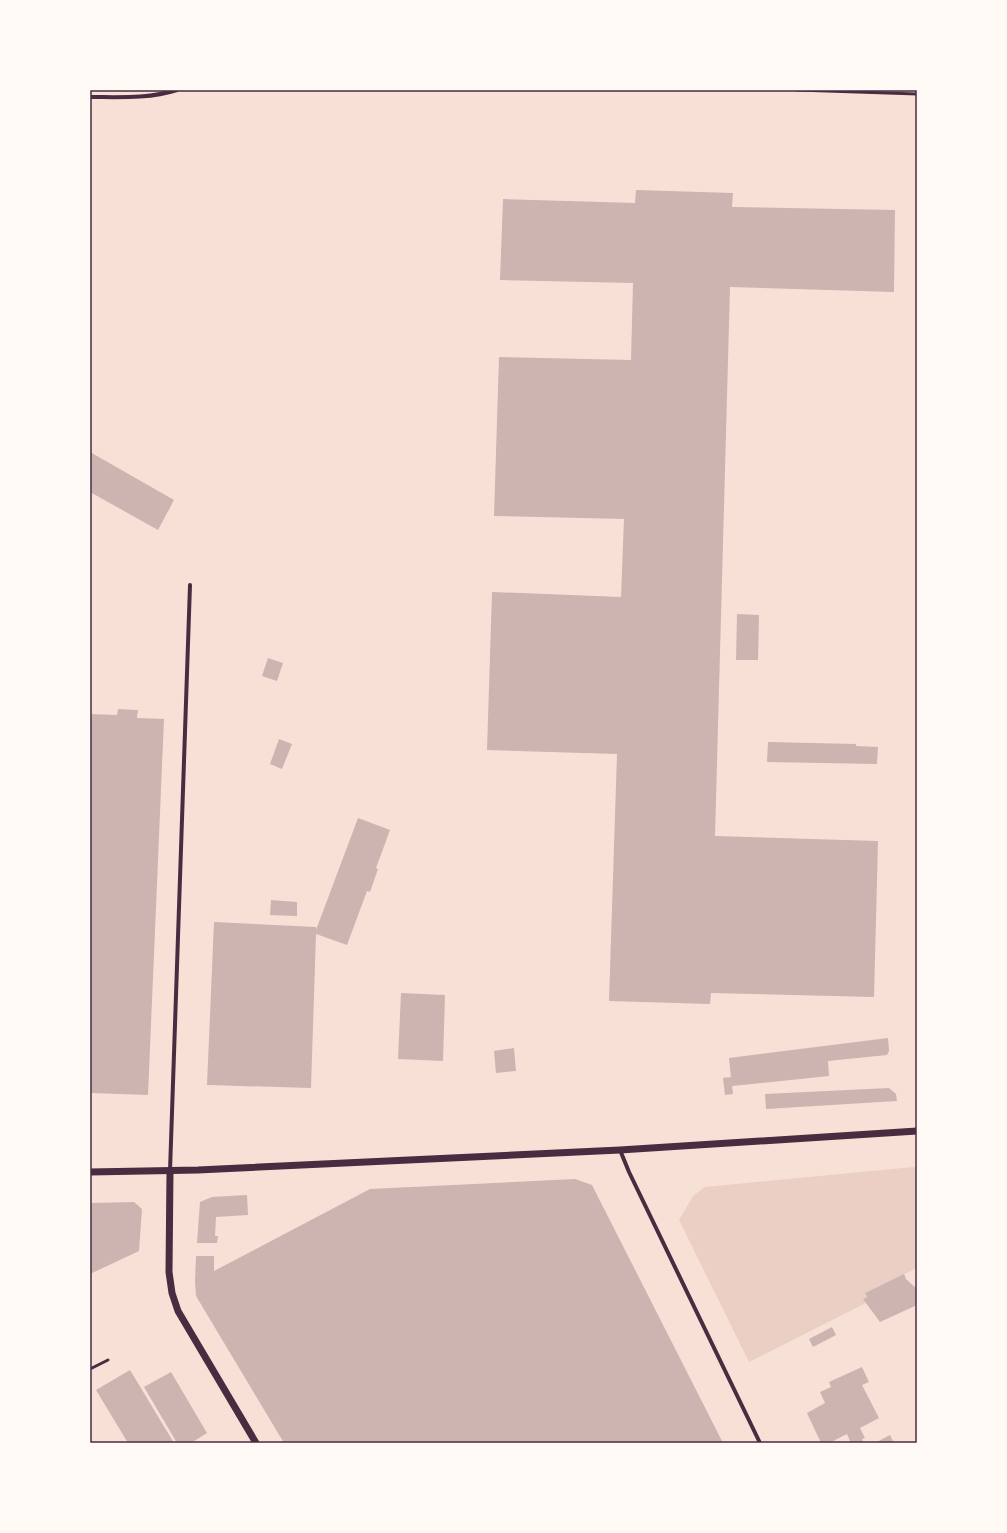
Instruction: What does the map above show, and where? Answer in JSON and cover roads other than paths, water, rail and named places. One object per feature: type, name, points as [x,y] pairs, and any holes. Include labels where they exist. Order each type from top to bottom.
[{"type":"street","points":[[90,97],[129,97],[167,93],[176,90]]},
{"type":"street","points":[[190,585],[170,1171],[169,1272],[172,1293],[178,1311],[256,1443]]},
{"type":"street","points":[[90,1172],[170,1171],[620,1150],[917,1131]]},
{"type":"street","points":[[620,1150],[629,1172],[760,1443]]},
{"type":"lane","points":[[797,90],[917,94]]},
{"type":"lane","points":[[90,1369],[108,1360]]}]
